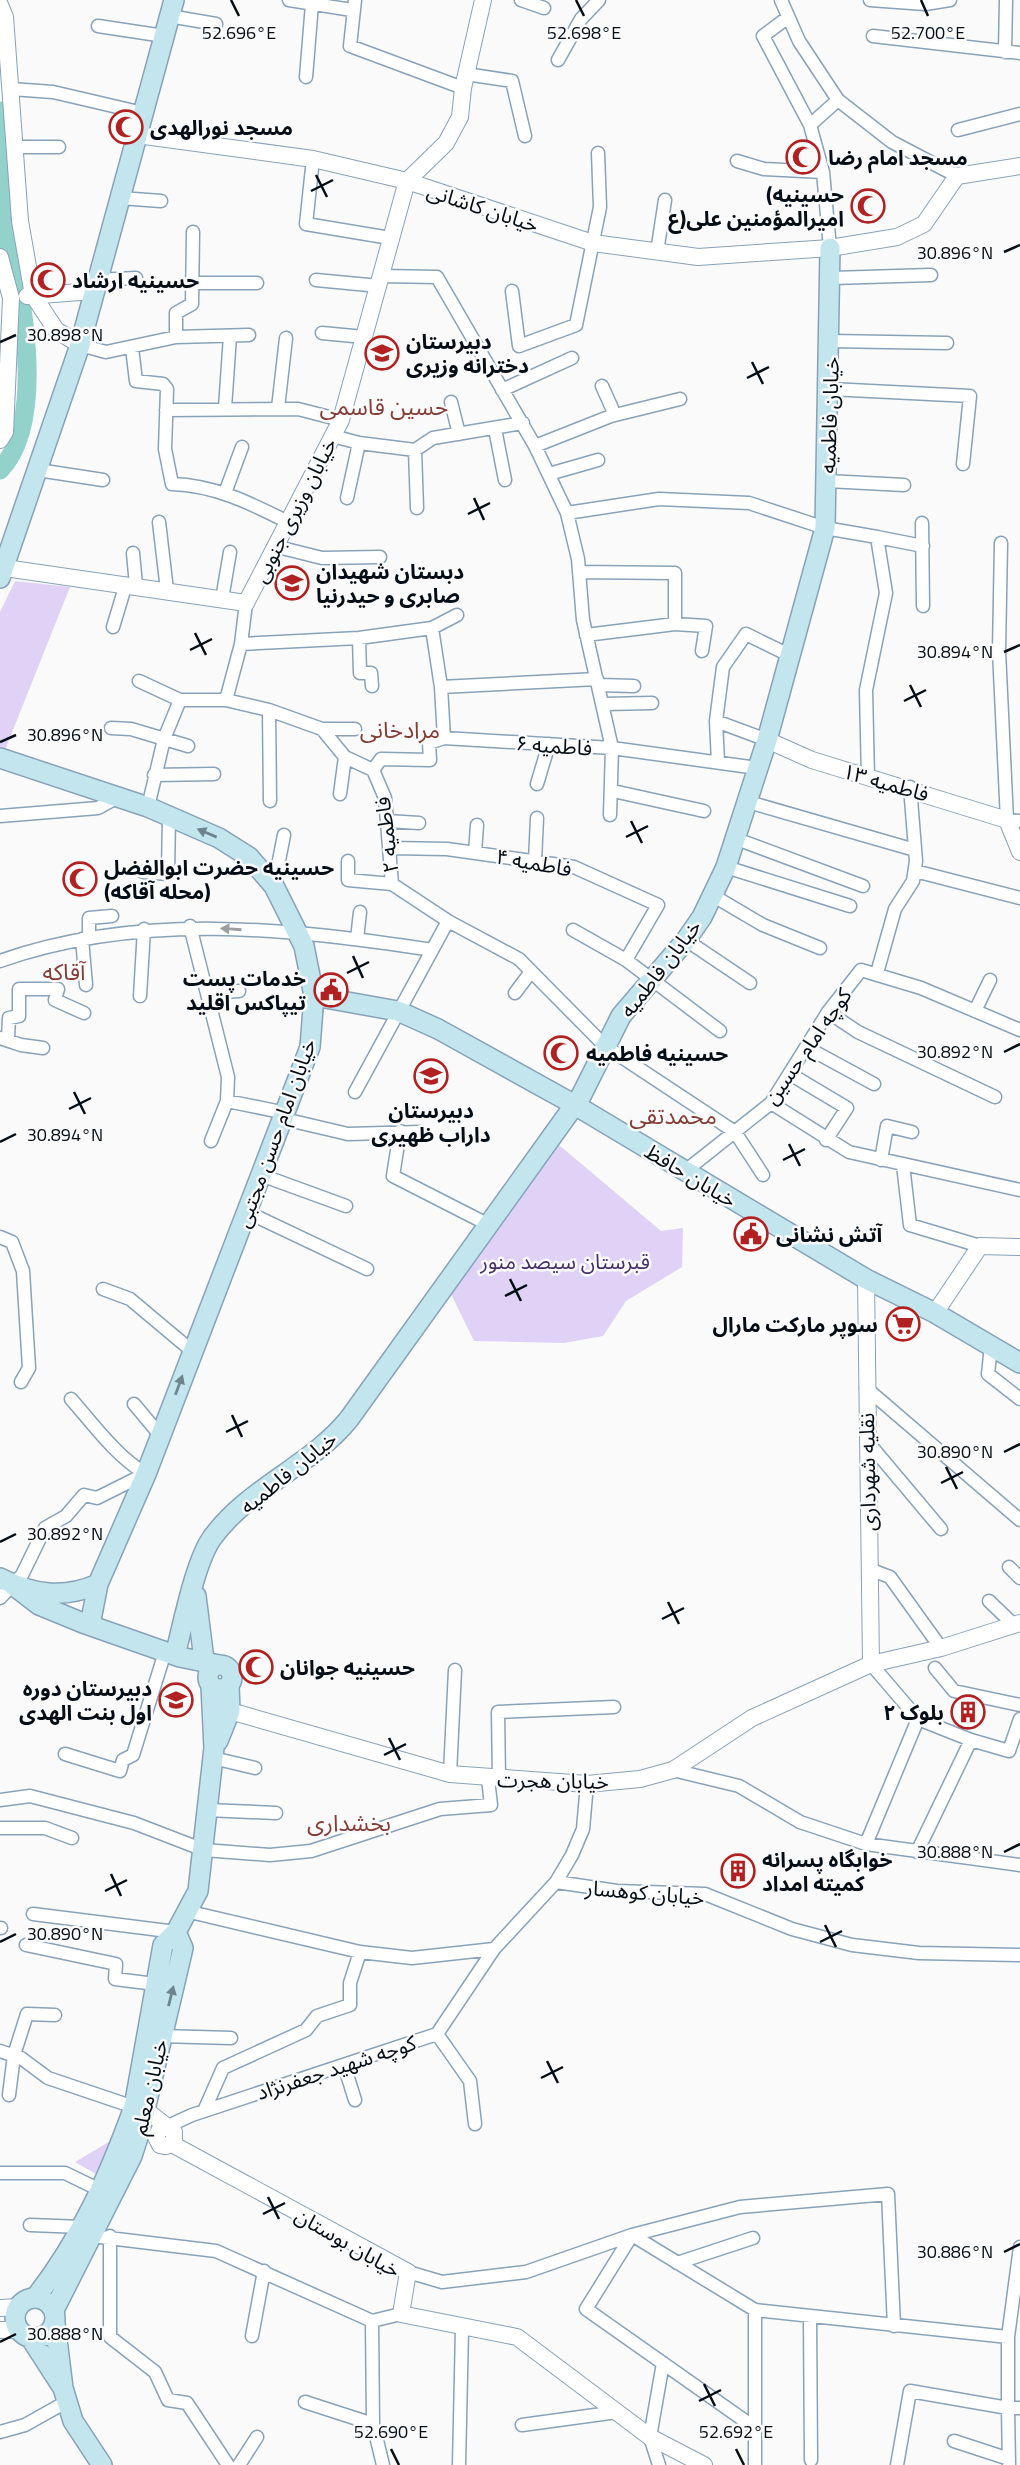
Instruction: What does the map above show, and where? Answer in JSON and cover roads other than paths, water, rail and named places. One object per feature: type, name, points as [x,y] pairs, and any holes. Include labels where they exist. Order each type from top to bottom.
[{"type":"main road","points":[[2,571],[80,345],[172,8]]},
{"type":"main road","name":"خیابان فاطمیه","points":[[169,1653],[195,1585],[200,1564],[212,1538],[246,1504],[342,1428],[491,1226],[575,1105],[621,1016],[686,940],[726,867],[745,801],[767,740],[825,528],[832,278],[830,248]]},
{"type":"main road","name":"خیابان امام حسن مجتبی","points":[[0,758],[148,807],[236,847],[249,857],[274,886],[299,934],[314,996],[310,1047],[146,1474],[98,1584],[90,1625]]},
{"type":"main road","name":"خیابان حافظ","points":[[314,996],[398,1011],[575,1105],[866,1279],[935,1313],[1020,1363]]},
{"type":"main road","points":[[4,1587],[63,1596],[98,1584]]},
{"type":"main road","points":[[195,1585],[199,1641],[211,1662]]},
{"type":"main road","points":[[4,1587],[38,1605],[90,1625],[169,1653],[226,1667],[232,1673],[216,1685]]},
{"type":"main road","points":[[169,1653],[216,1685],[222,1710]]},
{"type":"main road","name":"خیابان معلم","points":[[54,2316],[132,2156],[155,1984],[163,1945],[176,1933],[198,1891],[214,1753],[222,1710]]},
{"type":"main road","name":"خیابان معلم","points":[[18,2304],[95,2233],[100,2190],[140,2109],[161,2036],[183,1948],[176,1933]]},
{"type":"main road","points":[[65,2395],[16,2321],[18,2304],[46,2301],[54,2316],[65,2395],[73,2421],[102,2465]]},
{"type":"main road","points":[[25,2334],[43,2336],[54,2316]]},
{"type":"street","points":[[289,0],[312,4],[353,5],[350,46],[464,81],[512,81],[525,136]]},
{"type":"street","points":[[407,181],[446,143],[460,117],[464,81],[483,0]]},
{"type":"street","points":[[521,0],[544,8]]},
{"type":"street","points":[[558,60],[581,19],[599,0]]},
{"type":"street","points":[[782,0],[787,18],[815,68],[829,81],[838,100],[892,142],[957,176],[1020,166]]},
{"type":"street","points":[[870,0],[925,5],[950,0]]},
{"type":"street","points":[[1005,52],[1006,0]]},
{"type":"street","points":[[306,77],[312,4]]},
{"type":"street","points":[[0,5],[5,17],[20,221],[18,296],[5,432],[0,440]]},
{"type":"street","points":[[172,8],[216,24]]},
{"type":"street","name":"خیابان فاطمیه","points":[[787,18],[763,36],[810,125],[824,172],[830,248]]},
{"type":"street","points":[[98,26],[164,36]]},
{"type":"street","points":[[873,36],[1020,53]]},
{"type":"street","points":[[11,89],[53,92],[143,113]]},
{"type":"street","points":[[810,125],[838,100]]},
{"type":"street","points":[[958,130],[1020,114]]},
{"type":"street","name":"خیابان کاشانی","points":[[137,135],[313,159],[407,181],[593,243],[698,257],[830,248],[897,237],[924,224],[957,176]]},
{"type":"street","points":[[14,147],[59,147]]},
{"type":"street","points":[[512,291],[519,346],[576,325],[600,207],[598,153]]},
{"type":"street","points":[[313,159],[306,224],[390,238]]},
{"type":"street","points":[[737,161],[764,169],[824,172]]},
{"type":"street","name":"خیابان وزیری جنوبی","points":[[2,571],[131,585],[246,603],[286,521],[341,420],[407,181]]},
{"type":"street","points":[[120,198],[161,201]]},
{"type":"street","points":[[657,252],[665,200]]},
{"type":"street","points":[[176,337],[176,313],[192,304],[193,232]]},
{"type":"street","points":[[0,257],[18,296],[56,330],[80,345],[106,352],[176,337],[249,335]]},
{"type":"street","points":[[832,278],[931,275]]},
{"type":"street","points":[[316,280],[380,281],[437,276],[523,424],[568,513],[579,572],[586,635],[612,748],[613,791],[610,815]]},
{"type":"street","points":[[18,296],[136,278]]},
{"type":"street","points":[[191,283],[257,283]]},
{"type":"street","points":[[322,333],[364,338]]},
{"type":"street","points":[[225,408],[230,336]]},
{"type":"street","points":[[278,408],[286,338]]},
{"type":"street","points":[[830,341],[947,343]]},
{"type":"street","points":[[132,348],[136,381],[165,386],[165,449],[172,484],[189,484],[225,493],[286,521]]},
{"type":"street","points":[[502,390],[572,358]]},
{"type":"street","points":[[602,386],[615,415]]},
{"type":"street","points":[[830,389],[970,396],[963,464]]},
{"type":"street","points":[[535,446],[615,415],[680,399]]},
{"type":"street","points":[[451,402],[458,434]]},
{"type":"street","points":[[166,410],[298,409],[341,420]]},
{"type":"street","points":[[333,436],[359,443],[415,450],[433,438],[523,424]]},
{"type":"street","points":[[495,429],[505,480]]},
{"type":"street","points":[[347,498],[359,443]]},
{"type":"street","points":[[225,493],[242,447]]},
{"type":"street","points":[[415,450],[416,508]]},
{"type":"street","points":[[549,474],[598,460]]},
{"type":"street","points":[[38,470],[103,480]]},
{"type":"street","points":[[827,481],[904,485]]},
{"type":"street","points":[[568,513],[659,499],[750,503],[825,528],[923,546]]},
{"type":"street","points":[[159,522],[167,590]]},
{"type":"street","points":[[922,523],[923,606]]},
{"type":"street","points":[[868,778],[866,690],[886,593],[877,537]]},
{"type":"street","points":[[1001,543],[999,651],[1013,821],[1020,852]]},
{"type":"street","points":[[274,546],[322,558],[380,557]]},
{"type":"street","points":[[222,599],[230,552]]},
{"type":"street","points":[[113,627],[131,585],[133,554]]},
{"type":"street","points":[[579,572],[675,573],[675,624]]},
{"type":"street","points":[[226,700],[241,644],[246,603]]},
{"type":"street","points":[[241,644],[359,638],[432,628],[457,615]]},
{"type":"street","points":[[586,635],[675,624],[706,626],[702,651]]},
{"type":"street","points":[[373,769],[381,759],[430,760],[429,743],[444,738],[441,687],[432,628]]},
{"type":"street","points":[[718,762],[716,721],[723,667],[746,634],[791,656]]},
{"type":"street","points":[[359,638],[360,673],[371,673],[372,686]]},
{"type":"street","points":[[139,681],[180,700],[226,700],[269,710],[322,729],[355,729]]},
{"type":"street","points":[[441,687],[598,682],[634,686]]},
{"type":"street","points":[[148,807],[164,739],[180,700]]},
{"type":"street","points":[[604,704],[652,703]]},
{"type":"street","points":[[269,710],[270,801]]},
{"type":"street","points":[[716,721],[767,740]]},
{"type":"street","points":[[111,728],[131,729],[188,746]]},
{"type":"street","name":"فاطمیه ۲","points":[[322,729],[345,757],[373,769],[385,799],[392,884],[448,921],[519,959],[605,1046],[735,1132]]},
{"type":"street","name":"فاطمیه ۶","points":[[444,738],[612,748],[757,768]]},
{"type":"street","name":"فاطمیه ۱۳","points":[[767,740],[812,760],[1013,821]]},
{"type":"street","points":[[537,784],[549,744]]},
{"type":"street","points":[[340,794],[345,757]]},
{"type":"street","points":[[154,775],[214,774]]},
{"type":"street","points":[[910,788],[915,871],[913,881],[895,909],[877,973],[1020,1030]]},
{"type":"street","points":[[613,791],[704,811]]},
{"type":"street","points":[[0,816],[98,808],[118,797]]},
{"type":"street","points":[[745,801],[915,850]]},
{"type":"street","points":[[143,872],[168,874],[169,816]]},
{"type":"street","points":[[536,861],[537,818]]},
{"type":"street","points":[[387,821],[419,823]]},
{"type":"street","points":[[475,853],[477,825]]},
{"type":"street","points":[[274,886],[284,835]]},
{"type":"street","points":[[734,838],[863,886]]},
{"type":"street","name":"فاطمیه ۴","points":[[390,849],[447,849],[574,867],[658,905],[625,960]]},
{"type":"street","points":[[348,861],[348,880],[392,884]]},
{"type":"street","points":[[726,867],[849,906]]},
{"type":"street","points":[[915,871],[1020,898]]},
{"type":"street","points":[[712,895],[764,925],[820,948]]},
{"type":"street","points":[[357,939],[360,912]]},
{"type":"street","points":[[86,985],[85,938],[89,918],[112,916]]},
{"type":"street","points":[[355,1092],[448,921]]},
{"type":"street","points":[[0,961],[39,947],[85,938],[144,929],[190,926],[357,939],[432,950]]},
{"type":"street","points":[[190,926],[228,1077],[227,1101],[211,1141]]},
{"type":"street","points":[[140,996],[144,929]]},
{"type":"street","points":[[573,930],[625,960],[720,1031]]},
{"type":"street","points":[[686,940],[750,983]]},
{"type":"street","name":"کوچه امام حسین","points":[[684,1172],[771,1102],[828,1012],[861,970],[877,973]]},
{"type":"street","points":[[515,993],[530,973]]},
{"type":"street","points":[[975,1011],[990,980]]},
{"type":"street","points":[[43,1048],[21,1045],[4,1038],[9,1018],[19,1016],[19,989],[58,989],[55,1000],[84,1013]]},
{"type":"street","points":[[208,993],[239,992]]},
{"type":"street","points":[[828,1012],[858,1031],[995,1097]]},
{"type":"street","points":[[806,1048],[874,1084]]},
{"type":"street","points":[[790,1074],[847,1108],[826,1140]]},
{"type":"street","points":[[227,1101],[348,1134],[421,1132]]},
{"type":"street","points":[[771,1102],[826,1140],[849,1152],[1020,1190]]},
{"type":"street","points":[[881,1160],[887,1126],[912,1132]]},
{"type":"street","points":[[400,1131],[393,1176],[491,1226]]},
{"type":"street","points":[[735,1132],[762,1175]]},
{"type":"street","points":[[903,1165],[910,1225],[980,1246],[1020,1247]]},
{"type":"street","points":[[261,1175],[346,1206]]},
{"type":"street","points":[[247,1212],[367,1269]]},
{"type":"street","points":[[0,1237],[12,1242],[23,1271],[29,1368],[21,1382]]},
{"type":"street","points":[[935,1313],[980,1246]]},
{"type":"street","name":"نقلیه شهرداری","points":[[866,1279],[871,1664]]},
{"type":"street","points":[[103,1289],[130,1300],[192,1351]]},
{"type":"street","points":[[991,1346],[988,1374],[1020,1399]]},
{"type":"street","points":[[866,1388],[1020,1520]]},
{"type":"street","points":[[71,1399],[135,1467],[146,1474]]},
{"type":"street","points":[[134,1404],[160,1436]]},
{"type":"street","points":[[867,1440],[941,1529]]},
{"type":"street","points":[[4,1587],[22,1575],[45,1528],[66,1516],[84,1495],[97,1498],[146,1474]]},
{"type":"street","points":[[1009,1567],[1020,1578]]},
{"type":"street","points":[[869,1569],[890,1577],[941,1648]]},
{"type":"street","points":[[989,1601],[1017,1624]]},
{"type":"street","name":"خیابان هجرت","points":[[222,1710],[450,1774],[587,1784],[640,1779],[673,1770],[752,1718],[871,1664],[941,1648],[1017,1624]]},
{"type":"street","points":[[65,1754],[120,1771],[123,1760],[133,1755],[169,1653]]},
{"type":"street","points":[[871,1664],[918,1719],[971,1740],[1009,1751],[1020,1719]]},
{"type":"street","points":[[935,1668],[954,1691],[1020,1706]]},
{"type":"street","points":[[450,1774],[456,1670]]},
{"type":"street","points":[[0,1800],[30,1796],[134,1823],[204,1850],[270,1855],[311,1851],[440,1809],[491,1805],[498,1712],[614,1707]]},
{"type":"street","points":[[866,1844],[918,1719]]},
{"type":"street","points":[[917,1852],[971,1740]]},
{"type":"street","points":[[214,1753],[255,1768]]},
{"type":"street","points":[[673,1770],[739,1786],[800,1822],[866,1844],[1020,1865]]},
{"type":"street","name":"کوچه شهید جعفرنژاد","points":[[168,2138],[198,2113],[437,2034],[494,1949],[556,1882],[583,1829],[587,1784]]},
{"type":"street","points":[[207,1810],[276,1813]]},
{"type":"street","points":[[0,1828],[45,1828],[72,1838]]},
{"type":"street","name":"خیابان کوهسار","points":[[556,1882],[617,1891],[705,1894],[792,1929],[852,1945],[919,1954],[1020,1955]]},
{"type":"street","points":[[186,1911],[360,1952],[412,1958],[494,1949]]},
{"type":"street","points":[[33,1914],[176,1933]]},
{"type":"street","points":[[26,1945],[116,1964],[115,1979],[155,1984]]},
{"type":"street","points":[[198,2113],[223,2068],[306,2030],[317,2016],[350,2005],[350,1983],[360,1952]]},
{"type":"street","points":[[9,2095],[15,2056],[27,2014],[55,2015]]},
{"type":"street","points":[[437,2034],[470,2081],[475,2124]]},
{"type":"street","points":[[161,2036],[231,2038]]},
{"type":"street","points":[[0,2051],[15,2056],[48,2078],[140,2109]]},
{"type":"street","points":[[344,2065],[355,2100]]},
{"type":"street","name":"خیابان بوستان","points":[[140,2109],[168,2138],[408,2272],[401,2315]]},
{"type":"street","points":[[132,2156],[168,2138]]},
{"type":"street","points":[[0,2173],[65,2173],[100,2190]]},
{"type":"street","points":[[408,2272],[442,2282],[526,2272],[632,2235],[740,2207],[887,2194],[894,2326]]},
{"type":"street","points":[[30,2225],[216,2251],[372,2321],[401,2315],[461,2329],[516,2337],[650,2437],[704,2465]]},
{"type":"street","points":[[95,2233],[110,2337],[155,2372],[168,2400],[187,2403],[228,2465]]},
{"type":"street","points":[[632,2235],[755,2310],[1008,2337]]},
{"type":"street","points":[[632,2235],[586,2309],[755,2428]]},
{"type":"street","points":[[677,2263],[753,2238]]},
{"type":"street","points":[[954,2441],[1009,2462],[1014,2408],[1008,2337],[1020,2246]]},
{"type":"street","points":[[252,2336],[264,2271]]},
{"type":"street","points":[[755,2310],[755,2465]]},
{"type":"street","points":[[810,2317],[811,2460]]},
{"type":"street","points":[[372,2321],[373,2424],[383,2465]]},
{"type":"street","points":[[459,2465],[461,2329]]},
{"type":"street","points":[[0,2330],[25,2334]]},
{"type":"street","points":[[659,2465],[650,2437],[663,2363]]},
{"type":"street","points":[[897,2465],[909,2391],[1014,2408]]},
{"type":"street","points":[[0,2432],[25,2425],[65,2395]]},
{"type":"street","points":[[305,2402],[373,2424]]},
{"type":"street","points":[[522,2425],[617,2413]]},
{"type":"street","points":[[239,2465],[257,2437]]},
{"type":"waterway","points":[[0,111],[4,228],[18,283],[27,369],[22,426],[13,450],[0,470]]},
{"type":"place","name":"مسجد نورالهدی","points":[[126,127]]},
{"type":"place","name":"مسجد امام رضا","points":[[803,157]]},
{"type":"place","name":"(حسینیه امیرالمؤمنین علی(ع","points":[[868,206]]},
{"type":"place","name":"حسینیه ارشاد","points":[[48,280]]},
{"type":"place","name":"دبیرستان دخترانه وزیری","points":[[382,353]]},
{"type":"place","name":"دبستان شهیدان صابری و حیدرنیا","points":[[292,583]]},
{"type":"place","name":"حسینیه حضرت ابوالفضل (محله آقاکه)","points":[[80,879]]},
{"type":"place","name":"خدمات پست تیپاکس اقلید","points":[[331,990]]},
{"type":"place","name":"حسینیه فاطمیه","points":[[561,1053]]},
{"type":"place","name":"دبیرستان داراب ظهیری","points":[[431,1076]]},
{"type":"place","name":"آتش نشانی","points":[[751,1234]]},
{"type":"place","name":"سوپر مارکت مارال","points":[[903,1324]]},
{"type":"place","name":"حسینیه جوانان","points":[[256,1667]]},
{"type":"place","name":"دبیرستان دوره اول بنت الهدی","points":[[176,1700]]},
{"type":"place","name":"بلوک ۲","points":[[968,1712]]},
{"type":"place","name":"خوابگاه پسرانه کمیته امداد","points":[[738,1871]]},
{"type":"district","name":"حسین قاسمی","points":[[384,406]]},
{"type":"district","name":"مرادخانی","points":[[400,729]]},
{"type":"district","name":"آقاکه","points":[[64,971]]},
{"type":"district","name":"محمدتقی","points":[[673,1115]]},
{"type":"district","name":"بخشداری","points":[[349,1822]]},
{"type":"park label","name":"قبرستان سیصد منور","points":[[565,1261]]}]
